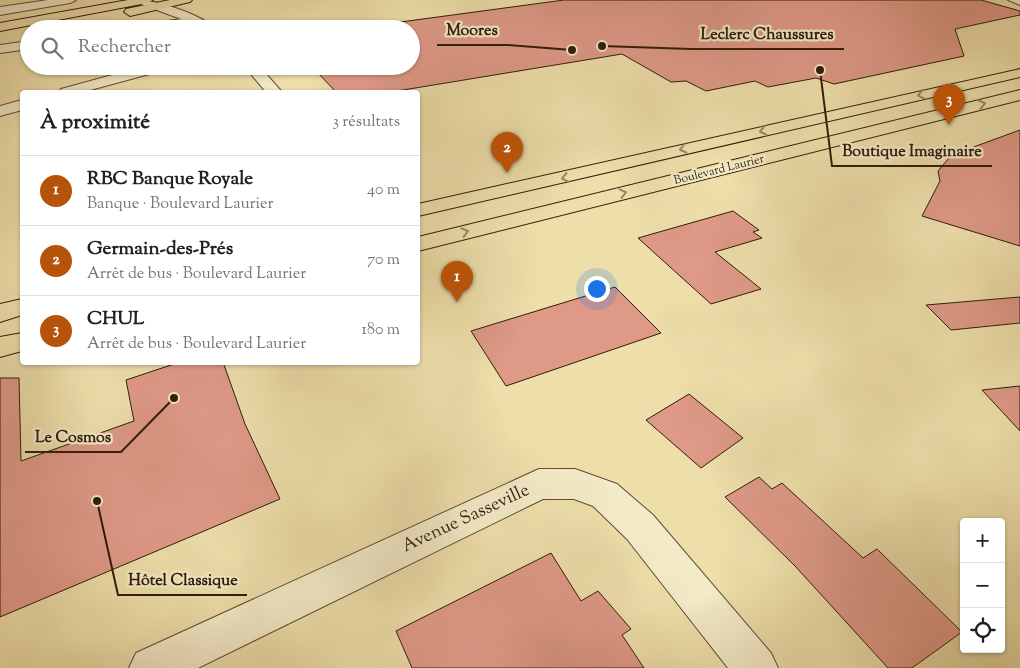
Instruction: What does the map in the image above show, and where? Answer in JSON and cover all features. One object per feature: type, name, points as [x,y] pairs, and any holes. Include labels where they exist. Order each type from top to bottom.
[{"type":"main road","points":[[41,20],[148,2],[179,1]]},
{"type":"main road","points":[[77,20],[148,2]]},
{"type":"main road","points":[[0,27],[20,24]]},
{"type":"main road","points":[[0,36],[20,33]]},
{"type":"main road","name":"Boulevard Laurier","points":[[420,210],[1020,73]]},
{"type":"main road","name":"Boulevard Laurier","points":[[420,244],[1020,95]]},
{"type":"main road","points":[[0,313],[20,308]]},
{"type":"main road","points":[[0,347],[20,342]]},
{"type":"street","points":[[0,11],[70,0]]},
{"type":"street","points":[[179,1],[211,20]]},
{"type":"street","points":[[148,2],[193,20]]},
{"type":"street","points":[[0,49],[20,46]]},
{"type":"street","points":[[74,90],[130,75]]},
{"type":"street","points":[[259,75],[272,90]]},
{"type":"street","points":[[0,111],[20,106]]},
{"type":"street","name":"Avenue Sasseville","points":[[151,668],[539,484],[575,484],[604,494],[640,527],[756,668]]},
{"type":"building","points":[[564,0],[981,0],[1020,11],[1020,15],[955,29],[964,56],[834,84],[816,78],[768,87],[755,81],[706,91],[686,81],[671,82],[622,54],[403,90],[334,90],[320,75],[420,75],[420,20],[415,20]]},
{"type":"building","points":[[1020,130],[1020,246],[922,216],[940,181],[938,171],[949,158],[960,152]]},
{"type":"building","points":[[733,211],[759,230],[753,232],[762,238],[715,252],[761,289],[711,304],[638,238]]},
{"type":"building","points":[[615,287],[661,333],[506,386],[471,331]]},
{"type":"building","points":[[1020,297],[1020,323],[951,330],[926,305]]},
{"type":"building","points":[[171,365],[224,365],[245,424],[280,499],[0,617],[0,378],[19,378],[21,461],[134,421],[126,380]]},
{"type":"building","points":[[1020,386],[1020,431],[982,390]]},
{"type":"building","points":[[689,394],[743,438],[701,468],[646,420]]},
{"type":"building","points":[[759,477],[772,489],[782,483],[863,558],[877,549],[960,630],[960,633],[912,668],[888,668],[795,566],[725,497]]},
{"type":"building","points":[[551,553],[581,601],[598,591],[631,629],[622,635],[644,668],[412,668],[396,631]]},
{"type":"place","name":"Leclerc Chaussures","points":[[602,46]]},
{"type":"place","name":"Moores","points":[[572,50]]},
{"type":"place","name":"Boutique Imaginaire","points":[[820,70]]},
{"type":"place","name":"CHUL","points":[[949,125]]},
{"type":"place","name":"Germain-des-Prés","points":[[507,173]]},
{"type":"place","name":"RBC Banque Royale","points":[[457,302]]},
{"type":"place","name":"Le Cosmos","points":[[174,398]]},
{"type":"place","name":"Hôtel Classique","points":[[97,501]]}]
